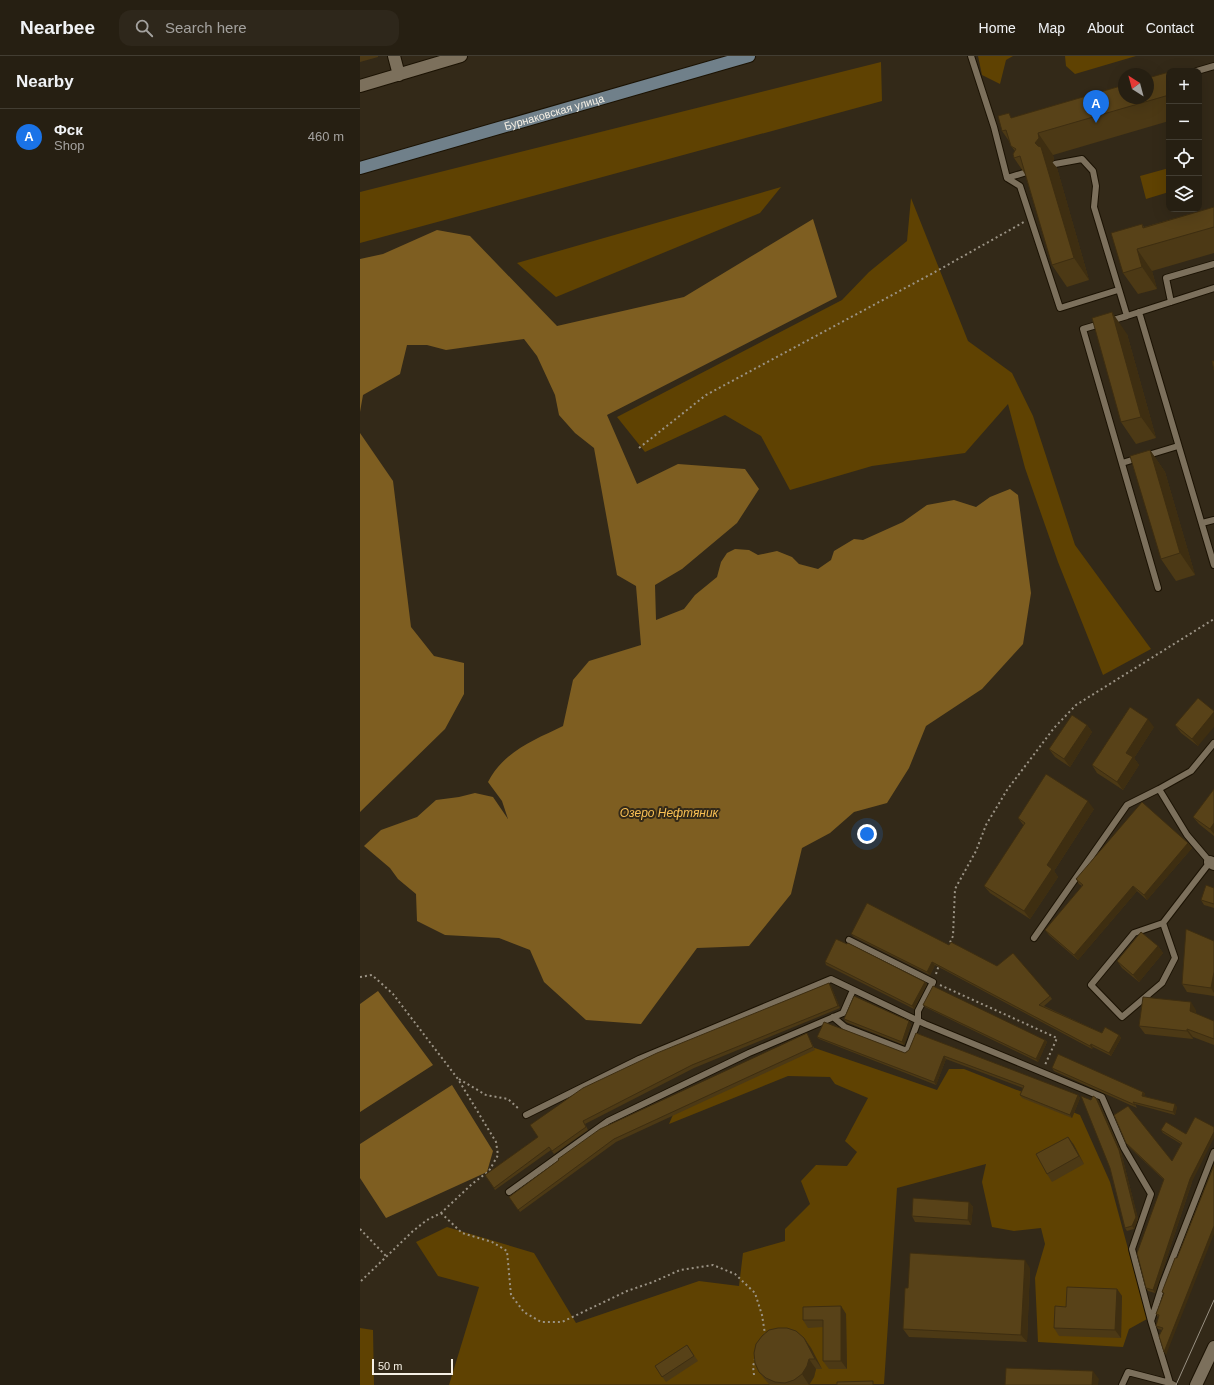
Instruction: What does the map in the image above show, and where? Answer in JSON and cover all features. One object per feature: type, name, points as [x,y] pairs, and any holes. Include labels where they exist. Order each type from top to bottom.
[{"type":"main road","name":"Бурнаковская улица","points":[[360,168],[749,56]]},
{"type":"street","points":[[394,56],[400,75]]},
{"type":"street","points":[[360,86],[461,56]]},
{"type":"street","points":[[1196,1385],[1214,1347]]},
{"type":"lane","points":[[971,56],[994,127],[1007,178],[1020,186],[1060,308],[1118,290]]},
{"type":"lane","points":[[1202,70],[1214,67]]},
{"type":"lane","points":[[994,127],[1001,125]]},
{"type":"lane","points":[[1055,164],[1082,159],[1093,170],[1096,186],[1094,207],[1126,316]]},
{"type":"lane","points":[[1007,178],[1027,172]]},
{"type":"lane","points":[[1105,246],[1113,244]]},
{"type":"lane","points":[[1171,302],[1166,278],[1214,264]]},
{"type":"lane","points":[[1158,588],[1083,329],[1214,288]]},
{"type":"lane","points":[[1139,312],[1214,565]]},
{"type":"lane","points":[[1122,463],[1178,446]]},
{"type":"lane","points":[[1202,523],[1214,520]]},
{"type":"lane","points":[[1034,938],[1127,805],[1191,771],[1214,743]]},
{"type":"lane","points":[[1159,789],[1187,835],[1212,863],[1163,923],[1134,933],[1091,986],[1122,1016],[1162,983],[1175,958],[1163,923]]},
{"type":"lane","points":[[833,1018],[845,1027],[907,1051],[918,1021],[918,1011],[933,982],[849,940]]},
{"type":"lane","points":[[526,1115],[639,1059],[831,979],[918,1021],[1102,1097],[1124,1148],[1151,1194],[1132,1248],[1151,1321],[1172,1384]]},
{"type":"lane","points":[[509,1192],[608,1121],[749,1053],[843,1013],[853,990]]},
{"type":"lane","points":[[1151,1321],[1163,1284],[1214,1152]]},
{"type":"lane","points":[[1122,1385],[1128,1372],[1172,1384]]},
{"type":"path","points":[[640,448],[706,394],[935,272],[1031,218]]},
{"type":"path","points":[[946,950],[953,936],[955,890],[976,851],[986,825],[1007,790],[1054,728],[1076,705],[1214,620]]},
{"type":"path","points":[[940,964],[933,982],[1057,1038],[1042,1072]]},
{"type":"path","points":[[360,977],[372,975],[393,994],[458,1078],[496,1142],[498,1155],[489,1172],[472,1184],[441,1213],[427,1220],[413,1231],[360,1282]]},
{"type":"path","points":[[458,1078],[486,1095],[508,1099],[526,1115]]},
{"type":"path","points":[[441,1213],[462,1233],[492,1242],[507,1251],[511,1295],[524,1312],[541,1322],[562,1322],[627,1291],[653,1282],[680,1270],[713,1265],[735,1274],[755,1293],[762,1315],[765,1336]]},
{"type":"path","points":[[360,1229],[386,1256]]},
{"type":"path","points":[[754,1376],[753,1366],[758,1353]]},
{"type":"shaded area","points":[[978,56],[1013,56],[1006,60],[1000,84],[982,75]]},
{"type":"shaded area","points":[[1065,56],[1136,56],[1075,74],[1066,66]]},
{"type":"shaded area","points":[[881,62],[882,101],[360,243],[360,192]]},
{"type":"shaded area","points":[[1166,169],[1166,193],[1146,199],[1140,176]]},
{"type":"shaded area","points":[[781,187],[760,213],[556,297],[517,263]]},
{"type":"shaded area","points":[[911,198],[968,341],[1012,373],[1033,416],[1075,545],[1151,649],[1103,675],[1058,562],[1025,468],[1008,404],[965,453],[872,466],[790,490],[761,436],[725,415],[645,452],[617,417],[842,300],[869,272],[907,241]]},
{"type":"shaded area","points":[[806,1045],[937,1090],[949,1069],[964,1069],[1080,1115],[1110,1182],[1147,1319],[1129,1329],[1123,1347],[1038,1342],[1035,1278],[1045,1244],[1041,1228],[1014,1231],[992,1227],[982,1182],[986,1164],[897,1188],[884,1384],[449,1385],[479,1287],[438,1276],[416,1242],[447,1227],[534,1253],[576,1323],[699,1281],[739,1286],[743,1253],[785,1241],[785,1229],[810,1204],[801,1181],[816,1165],[847,1166],[857,1152],[845,1141],[868,1098],[835,1084],[830,1077],[788,1076],[669,1124],[678,1103]]},
{"type":"shaded area","points":[[360,1328],[373,1330],[374,1385],[360,1385]]},
{"type":"water","name":"Озеро Нефтяник","points":[[813,219],[837,297],[607,415],[637,484],[678,464],[745,469],[759,489],[737,523],[682,569],[655,585],[656,620],[684,609],[695,595],[717,577],[721,562],[727,553],[735,549],[749,550],[758,555],[777,551],[792,557],[799,564],[818,569],[831,560],[834,551],[854,539],[863,540],[903,522],[927,505],[954,500],[976,507],[990,497],[1010,489],[1018,495],[1031,593],[1023,644],[982,689],[926,726],[909,768],[887,803],[854,812],[830,833],[802,848],[791,894],[749,946],[697,948],[641,1024],[586,1020],[544,982],[530,950],[499,938],[445,935],[417,921],[416,894],[398,879],[390,868],[364,846],[381,830],[417,817],[436,800],[475,793],[493,797],[508,819],[502,801],[488,782],[502,763],[520,748],[563,726],[573,680],[589,661],[641,645],[636,586],[617,575],[594,448],[575,433],[559,415],[555,395],[537,356],[524,339],[446,350],[427,345],[407,345],[400,374],[363,395],[360,412],[360,259],[383,254],[437,230],[470,236],[557,326],[684,297]]},
{"type":"water","points":[[360,433],[393,481],[411,627],[434,656],[464,663],[464,694],[445,729],[360,812]]},
{"type":"water","points":[[378,991],[433,1065],[360,1112],[360,1004]]},
{"type":"water","points":[[452,1085],[493,1151],[487,1172],[386,1218],[360,1178],[360,1144]]},
{"type":"building","points":[[1166,73],[1166,96],[1154,99],[1154,76]]},
{"type":"building","points":[[1118,87],[1118,104],[1138,104],[1038,133],[1039,138],[1035,143],[1041,147],[1074,258],[1052,265],[1020,156],[1014,158],[1013,154],[1016,149],[1011,146],[1006,130],[1002,131],[998,116],[1009,113],[1011,118]]},
{"type":"building","points":[[1214,207],[1214,227],[1137,249],[1142,267],[1123,273],[1111,233],[1142,224],[1143,228],[1197,212],[1202,212],[1202,211]]},
{"type":"building","points":[[1112,312],[1141,417],[1121,422],[1092,318]]},
{"type":"building","points":[[1150,450],[1180,553],[1161,559],[1130,456]]},
{"type":"building","points":[[1198,698],[1214,712],[1192,739],[1175,725]]},
{"type":"building","points":[[1130,707],[1148,719],[1126,753],[1133,757],[1117,782],[1092,765]]},
{"type":"building","points":[[1072,715],[1087,725],[1064,759],[1049,749]]},
{"type":"building","points":[[1046,774],[1088,801],[1047,865],[1052,869],[1024,911],[984,886],[1025,823],[1018,818]]},
{"type":"building","points":[[1214,789],[1214,823],[1210,829],[1193,817]]},
{"type":"building","points":[[1142,802],[1188,843],[1144,895],[1133,886],[1074,955],[1045,930],[1083,885],[1076,879]]},
{"type":"building","points":[[1206,885],[1214,888],[1214,904],[1201,900]]},
{"type":"building","points":[[867,903],[949,945],[951,942],[997,966],[1013,953],[1050,996],[1039,1005],[1102,1033],[1105,1027],[1119,1035],[1109,1053],[1091,1044],[1090,1046],[932,962],[927,972],[851,934]]},
{"type":"building","points":[[1186,929],[1214,941],[1214,972],[1211,988],[1182,984]]},
{"type":"building","points":[[1141,932],[1158,946],[1133,975],[1117,961]]},
{"type":"building","points":[[836,939],[847,944],[848,943],[925,982],[912,1006],[825,962]]},
{"type":"building","points":[[829,983],[838,1006],[692,1065],[583,1121],[586,1127],[552,1151],[549,1147],[494,1188],[485,1175],[538,1137],[530,1125],[583,1088],[657,1053]]},
{"type":"building","points":[[933,986],[1045,1040],[1036,1059],[923,1005]]},
{"type":"building","points":[[854,996],[909,1021],[902,1042],[844,1019]]},
{"type":"building","points":[[1143,997],[1191,1002],[1190,1011],[1214,1021],[1214,1039],[1187,1029],[1187,1031],[1139,1026]]},
{"type":"building","points":[[824,1022],[905,1053],[909,1050],[916,1033],[1078,1095],[1070,1115],[1020,1095],[1024,1086],[944,1056],[934,1082],[817,1037]]},
{"type":"building","points":[[807,1033],[813,1047],[614,1139],[518,1210],[509,1197],[600,1129]]},
{"type":"building","points":[[1058,1054],[1143,1092],[1142,1096],[1175,1104],[1173,1112],[1133,1102],[1135,1105],[1052,1068]]},
{"type":"building","points":[[1081,1096],[1091,1100],[1093,1096],[1096,1098],[1119,1150],[1136,1217],[1132,1226],[1125,1228],[1110,1168]]},
{"type":"building","points":[[1128,1106],[1172,1161],[1182,1143],[1161,1130],[1166,1122],[1186,1134],[1195,1117],[1214,1127],[1214,1132],[1190,1179],[1153,1290],[1146,1288],[1137,1253],[1164,1179],[1126,1143],[1114,1115]]},
{"type":"building","points":[[1068,1137],[1079,1156],[1047,1174],[1036,1154]]},
{"type":"building","points":[[1214,1165],[1214,1226],[1164,1352],[1159,1336],[1163,1328],[1156,1326],[1159,1315],[1156,1314],[1164,1293],[1162,1292],[1175,1258],[1177,1258]]},
{"type":"building","points":[[913,1198],[969,1202],[968,1220],[912,1216]]},
{"type":"building","points":[[910,1253],[1025,1260],[1021,1335],[903,1329],[905,1288],[908,1288]]},
{"type":"building","points":[[1067,1287],[1117,1289],[1115,1330],[1054,1328],[1055,1306],[1066,1307]]},
{"type":"building","points":[[841,1306],[841,1361],[823,1361],[823,1320],[803,1320],[803,1307]]},
{"type":"building","points":[[787,1328],[796,1331],[804,1338],[815,1359],[809,1359],[802,1374],[794,1380],[785,1383],[775,1382],[766,1378],[759,1372],[755,1363],[754,1353],[756,1344],[769,1330]]},
{"type":"building","points":[[687,1345],[694,1356],[662,1377],[655,1366]]},
{"type":"building","points":[[1006,1368],[1093,1371],[1092,1385],[1005,1385]]},
{"type":"building","points":[[873,1381],[873,1385],[837,1385],[837,1382]]},
{"type":"tram line","points":[[1176,1385],[1214,1300]]},
{"type":"place","name":"Фск","points":[[1096,123]]}]
